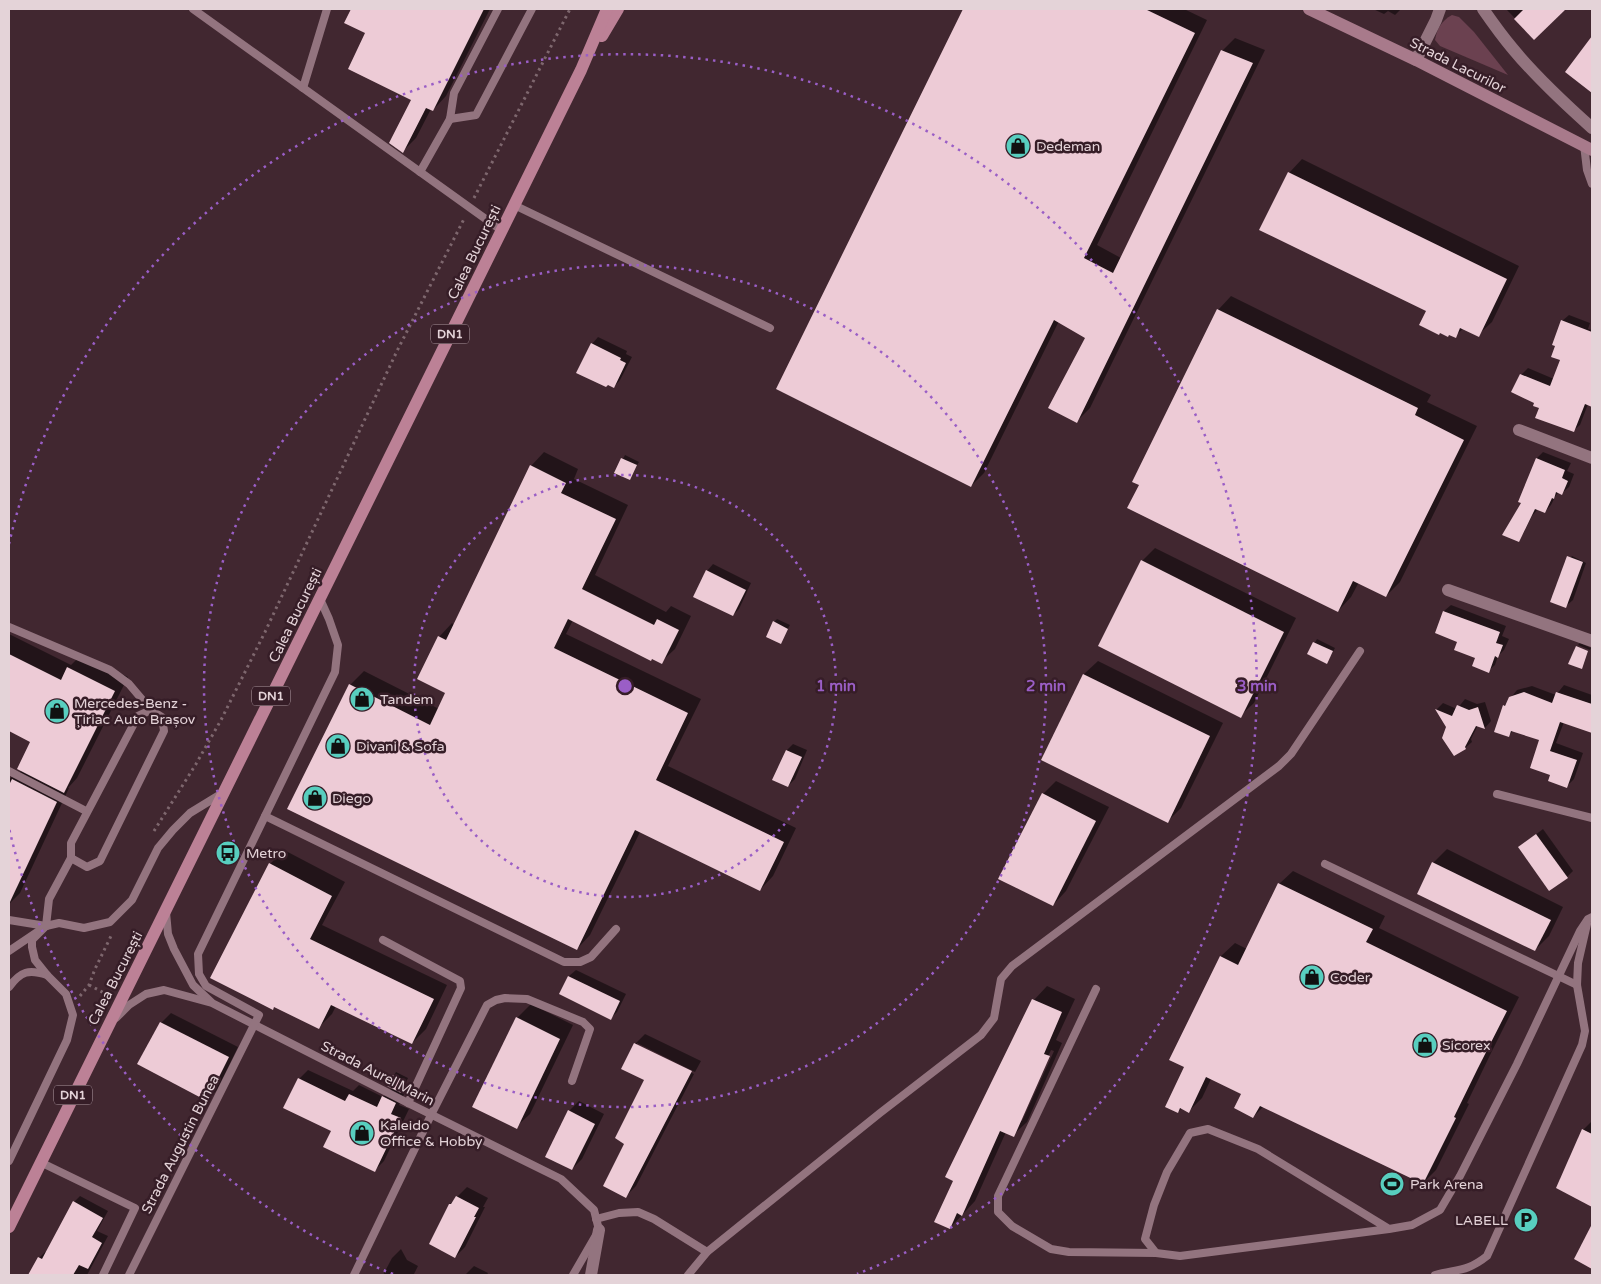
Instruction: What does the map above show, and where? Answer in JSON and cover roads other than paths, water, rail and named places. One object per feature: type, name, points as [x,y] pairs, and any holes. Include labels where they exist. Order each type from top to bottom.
[{"type":"main road","name":"Calea București","points":[[9,1227],[581,70],[606,9]]},
{"type":"main road","name":"Calea București","points":[[581,70],[618,9]]},
{"type":"street","name":"Strada Lacurilor","points":[[1309,9],[1416,60],[1588,147]]},
{"type":"street","points":[[1416,60],[1440,9]]},
{"type":"street","points":[[1483,9],[1533,73],[1592,128]]},
{"type":"street","points":[[1519,430],[1592,458]]},
{"type":"street","points":[[1448,590],[1592,641]]},
{"type":"street","points":[[591,1275],[597,1224]]},
{"type":"lane","points":[[193,9],[501,230]]},
{"type":"lane","points":[[303,88],[327,9]]},
{"type":"lane","points":[[420,172],[450,119],[454,94],[498,9]]},
{"type":"lane","points":[[450,119],[476,115],[532,9]]},
{"type":"lane","points":[[1588,147],[1587,170],[1592,184]]},
{"type":"lane","points":[[514,205],[770,328]]},
{"type":"lane","points":[[254,1025],[259,1015],[206,986],[199,974],[198,954],[335,672],[338,645],[320,599]]},
{"type":"lane","points":[[9,627],[110,670],[129,684],[151,710],[162,717],[164,731],[100,861],[88,867],[71,858]]},
{"type":"lane","points":[[688,1275],[707,1252],[880,1113],[982,1035],[994,1018],[1001,979],[1012,966],[1279,766],[1291,754],[1360,651]]},
{"type":"lane","points":[[9,1161],[67,1040],[73,1015],[66,994],[35,960],[32,940],[46,926],[49,899],[71,858],[71,843],[86,811],[138,716],[151,710]]},
{"type":"lane","points":[[9,771],[86,811]]},
{"type":"lane","points":[[9,950],[46,926],[59,923],[84,928],[110,922],[132,900],[158,848],[173,830],[190,813],[223,793]]},
{"type":"lane","points":[[1497,794],[1592,818]]},
{"type":"lane","points":[[265,816],[564,962],[580,962],[591,957],[616,929]]},
{"type":"lane","points":[[1325,864],[1577,985]]},
{"type":"lane","name":"Strada Aurel Marin","points":[[166,908],[168,934],[174,948],[193,985],[212,1004]]},
{"type":"lane","points":[[1096,989],[998,1196],[998,1212],[1012,1226],[1051,1249],[1069,1252],[1156,1253],[1180,1256],[1389,1229],[1412,1225],[1440,1210],[1482,1133],[1580,931],[1590,918]]},
{"type":"lane","points":[[1435,1275],[1466,1269],[1487,1256],[1582,1045],[1585,1031],[1577,985],[1578,963],[1590,918]]},
{"type":"lane","points":[[9,920],[46,926]]},
{"type":"lane","points":[[383,940],[460,981],[461,988],[408,1103]]},
{"type":"lane","points":[[9,946],[18,943]]},
{"type":"lane","points":[[9,987],[14,979],[23,973],[34,971],[47,975]]},
{"type":"lane","name":"Strada Aurel Marin","points":[[106,1028],[129,1005],[146,994],[164,990],[212,1004],[561,1179],[594,1210],[597,1224]]},
{"type":"lane","points":[[354,1275],[431,1115],[487,1005],[496,1000],[527,999],[583,1022],[590,1030],[572,1081]]},
{"type":"lane","name":"Strada Augustin Bunea","points":[[129,1275],[254,1025]]},
{"type":"lane","points":[[1156,1253],[1145,1238],[1154,1204],[1164,1180],[1190,1133],[1208,1129],[1258,1149],[1389,1229]]},
{"type":"lane","points":[[40,1162],[135,1208],[103,1275]]},
{"type":"lane","points":[[572,1275],[597,1224],[619,1213],[638,1212],[654,1219],[707,1252]]},
{"type":"place","name":"Dedeman","points":[[1018,146]]},
{"type":"place","name":"Tandem","points":[[362,699]]},
{"type":"place","name":"Mercedes-Benz - Țiriac Auto Brașov","points":[[57,711]]},
{"type":"place","name":"Divani & Sofa","points":[[338,746]]},
{"type":"place","name":"Diego","points":[[315,798]]},
{"type":"place","name":"Metro","points":[[228,853]]},
{"type":"place","name":"Coder","points":[[1312,977]]},
{"type":"place","name":"Sicorex","points":[[1425,1045]]},
{"type":"place","name":"Kaleido Office & Hobby","points":[[362,1133]]},
{"type":"place","name":"Park Arena","points":[[1392,1184]]},
{"type":"place","name":"LABELL","points":[[1526,1220]]}]
